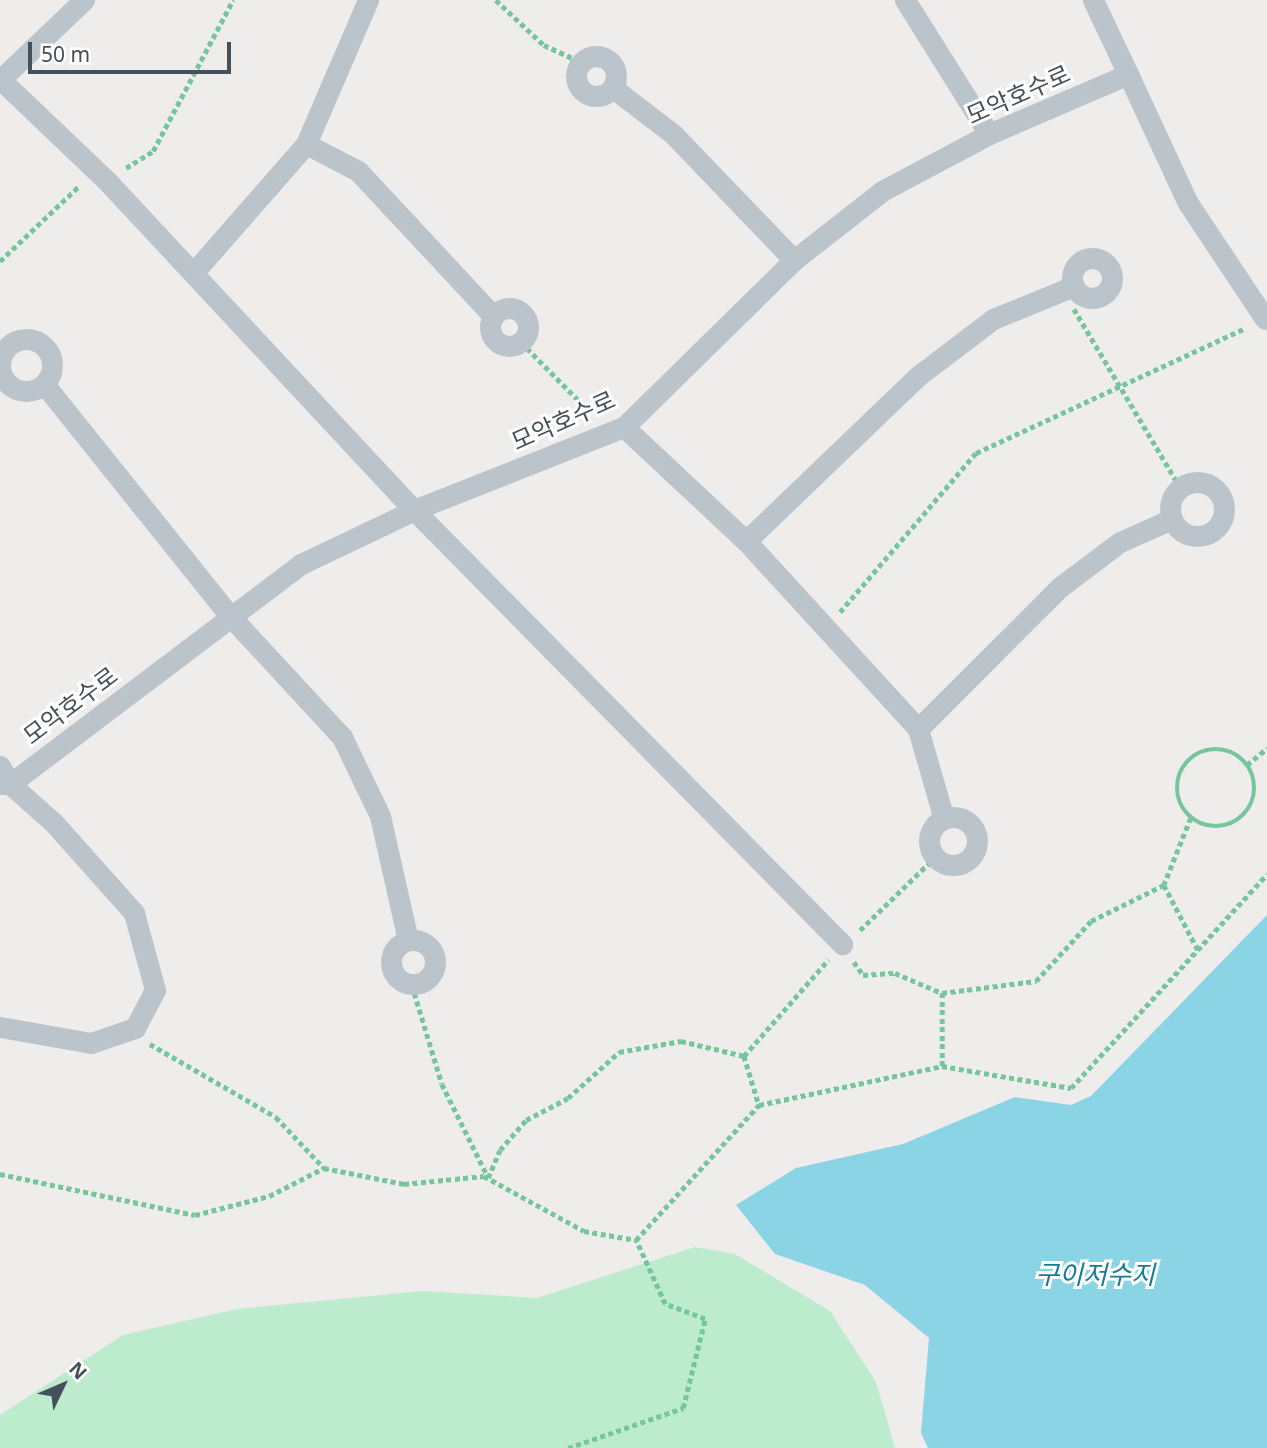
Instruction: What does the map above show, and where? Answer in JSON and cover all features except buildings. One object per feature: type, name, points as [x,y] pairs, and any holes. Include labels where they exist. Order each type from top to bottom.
[{"type":"street","points":[[84,0],[0,80],[107,181],[414,510],[842,944]]},
{"type":"street","points":[[194,272],[306,144],[368,0]]},
{"type":"street","points":[[905,0],[989,134]]},
{"type":"street","points":[[1093,0],[1188,203],[1265,319]]},
{"type":"street","points":[[592,56],[606,58],[617,75],[613,88],[602,96],[584,92],[576,75],[581,62],[592,56]]},
{"type":"street","name":"모악호수로","points":[[3,778],[301,565],[414,510],[624,427],[794,260],[882,191],[989,134],[1128,74]]},
{"type":"street","points":[[613,88],[673,134],[794,260]]},
{"type":"street","points":[[306,144],[358,172],[493,316],[504,309],[522,313],[528,331],[521,342]]},
{"type":"street","points":[[746,541],[918,376],[993,319],[1069,288]]},
{"type":"street","points":[[30,339],[45,348],[52,370],[44,384],[29,391],[7,382],[0,366],[3,346],[30,339]]},
{"type":"street","points":[[44,384],[230,616],[342,737],[380,816],[408,940]]},
{"type":"street","points":[[624,427],[746,541],[918,729],[944,819]]},
{"type":"street","points":[[1206,483],[1220,495],[1224,512],[1216,528],[1200,536],[1183,532],[1172,519],[1171,502],[1180,487],[1206,483]]},
{"type":"street","points":[[918,729],[1060,587],[1120,542],[1172,519]]},
{"type":"street","points":[[0,1027],[91,1043],[135,1028],[155,990],[134,913],[53,822],[3,778]]},
{"type":"street","points":[[944,819],[966,821],[976,834],[976,849],[967,861],[951,865],[932,852],[929,837],[944,819]]},
{"type":"street","points":[[408,940],[426,943],[435,962],[426,981],[412,985],[398,979],[391,965],[394,950],[408,940]]},
{"type":"path","points":[[0,261],[81,184],[107,181],[153,151],[233,0]]},
{"type":"path","points":[[496,0],[544,45],[581,62]]},
{"type":"path","points":[[1069,288],[1117,384],[1180,487]]},
{"type":"path","points":[[826,628],[976,453],[1117,384],[1265,319]]},
{"type":"path","points":[[521,342],[593,415],[600,438]]},
{"type":"path","points":[[1247,765],[1267,748]]},
{"type":"path","points":[[1226,750],[1247,765],[1254,800],[1238,820],[1214,827],[1191,818],[1182,808],[1177,782],[1189,758],[1201,751],[1226,750]]},
{"type":"path","points":[[1191,818],[1174,849],[1164,885],[1198,950]]},
{"type":"path","points":[[744,1056],[842,944],[928,864],[932,852]]},
{"type":"path","points":[[636,1240],[759,1105],[942,1066],[1072,1088],[1267,874]]},
{"type":"path","points":[[842,944],[863,975],[895,973],[942,993],[1035,981],[1091,921],[1164,885]]},
{"type":"path","points":[[412,985],[442,1084],[488,1178]]},
{"type":"path","points":[[942,993],[942,1066]]},
{"type":"path","points":[[119,1033],[159,1047],[276,1117],[324,1168],[404,1184],[488,1178],[584,1231],[636,1240]]},
{"type":"path","points":[[488,1178],[499,1150],[526,1120],[568,1098],[619,1052],[681,1041],[744,1056]]},
{"type":"path","points":[[744,1056],[759,1105]]},
{"type":"path","points":[[0,1174],[195,1215],[269,1196],[324,1168]]},
{"type":"path","points":[[568,1448],[683,1408],[705,1318],[665,1304],[636,1240]]},
{"type":"green space","points":[[695,1247],[735,1254],[830,1311],[876,1382],[895,1448],[0,1448],[0,1415],[123,1335],[237,1309],[423,1291],[537,1298]]},
{"type":"water","name":"구이저수지","points":[[1267,915],[1267,1448],[928,1448],[921,1433],[929,1338],[865,1285],[775,1254],[736,1205],[796,1168],[903,1144],[1015,1097],[1071,1105],[1091,1096]]}]
